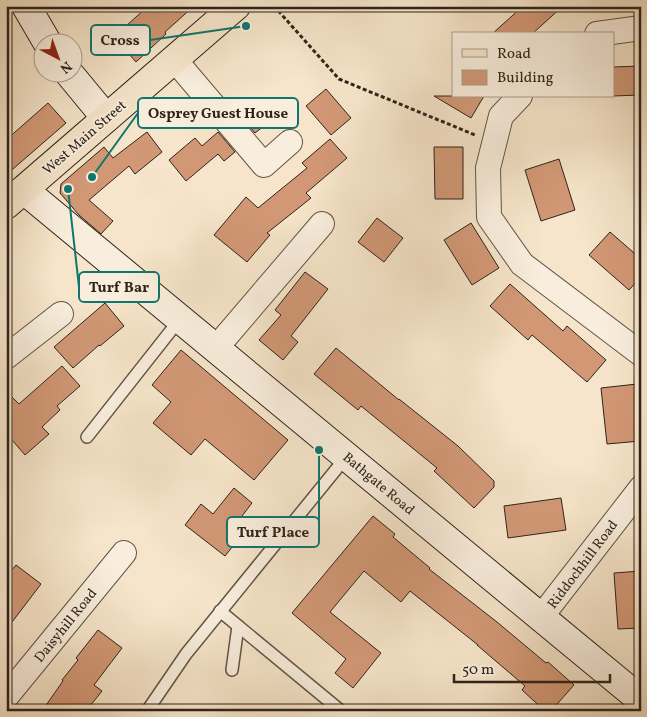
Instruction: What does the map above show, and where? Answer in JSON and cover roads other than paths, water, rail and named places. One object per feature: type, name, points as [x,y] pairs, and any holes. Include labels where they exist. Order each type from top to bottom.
[{"type":"main road","name":"West Main Street","points":[[15,197],[236,6]]},
{"type":"main road","points":[[27,8],[41,32]]},
{"type":"main road","points":[[76,82],[106,118]]},
{"type":"main road","name":"Bathgate Road","points":[[15,197],[180,319],[641,700]]},
{"type":"street","points":[[612,32],[641,28]]},
{"type":"street","points":[[174,59],[264,165],[290,142]]},
{"type":"street","points":[[518,98],[501,116],[494,142],[488,168],[489,217],[522,264],[641,354]]},
{"type":"street","points":[[216,348],[322,224]]},
{"type":"street","points":[[6,357],[62,314]]},
{"type":"street","name":"Riddochhill Road","points":[[541,617],[641,488]]},
{"type":"street","name":"Daisyhill Road","points":[[6,697],[124,553]]},
{"type":"lane","points":[[88,436],[180,319]]},
{"type":"lane","points":[[147,711],[186,654],[347,456]]},
{"type":"lane","points":[[220,611],[341,711]]},
{"type":"lane","points":[[232,670],[238,626]]},
{"type":"place","name":"Cross","points":[[246,26]]},
{"type":"place","name":"Osprey Guest House","points":[[92,177]]},
{"type":"place","name":"Turf Bar","points":[[68,189]]},
{"type":"place","name":"Turf Place","points":[[319,450]]}]
